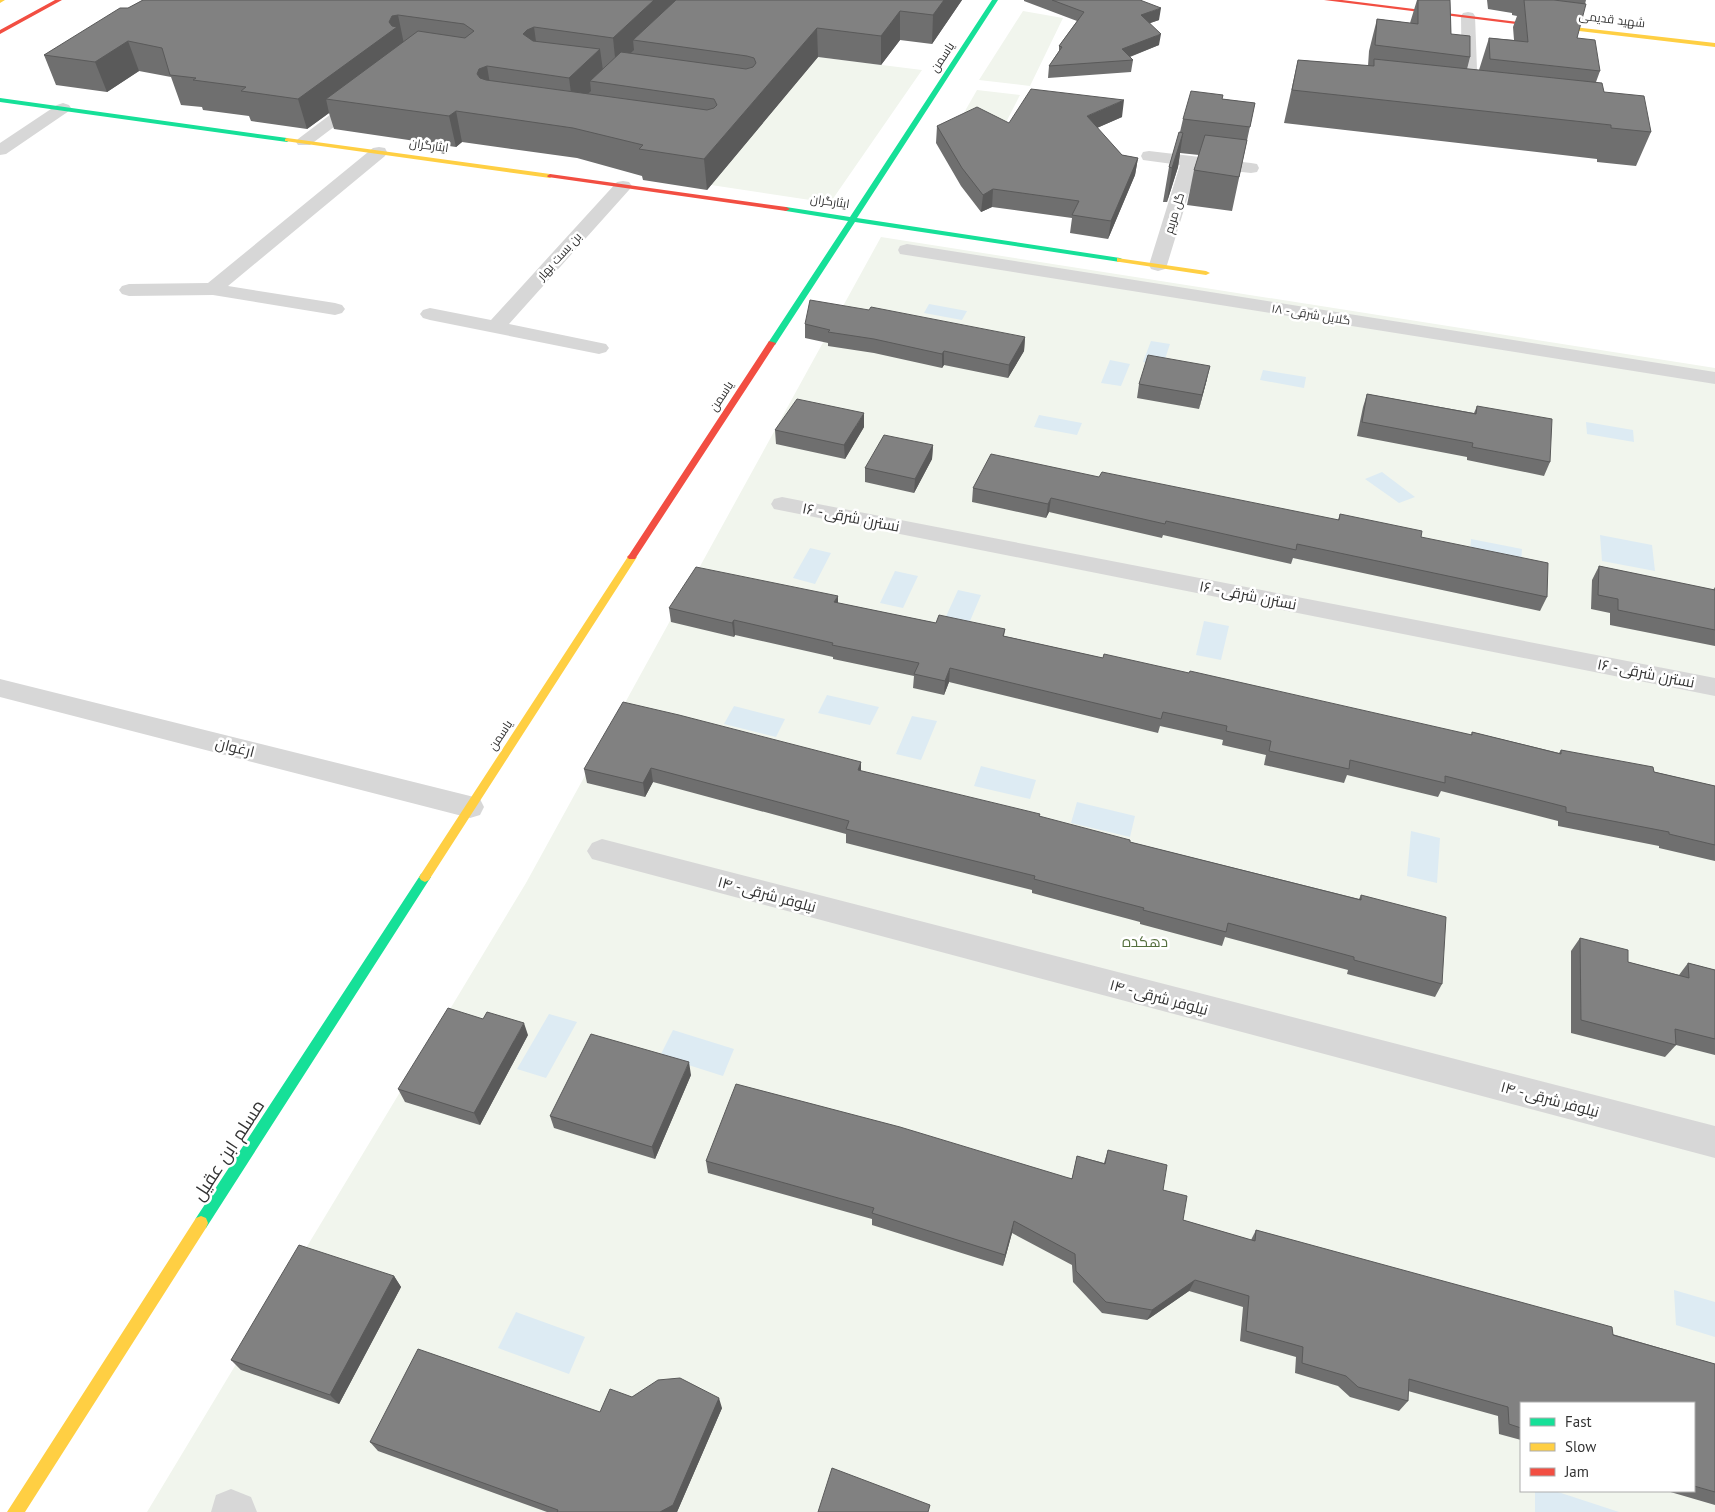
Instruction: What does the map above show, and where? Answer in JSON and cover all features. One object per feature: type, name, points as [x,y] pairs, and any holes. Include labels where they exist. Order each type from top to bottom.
[{"type":"street","points":[[0,32],[59,0]]},
{"type":"street","name":"یاسمن","points":[[470,807],[995,0]]},
{"type":"street","name":"شهید قدیمی","points":[[1327,0],[1715,45]]},
{"type":"street","points":[[1468,16],[1470,96]]},
{"type":"street","points":[[304,142],[375,88]]},
{"type":"street","points":[[1451,94],[1489,98]]},
{"type":"street","name":"ایثارگران","points":[[0,100],[854,218],[1206,272]]},
{"type":"street","points":[[0,150],[63,108]]},
{"type":"street","points":[[213,288],[379,152]]},
{"type":"street","points":[[1149,156],[1251,168]]},
{"type":"street","name":"گل مریم","points":[[1158,265],[1190,161]]},
{"type":"street","name":"بن بست بهار","points":[[496,327],[623,186]]},
{"type":"street","name":"گلایل شرقی - ۱۸","points":[[906,250],[1715,378]]},
{"type":"street","points":[[129,290],[213,288],[334,309]]},
{"type":"street","points":[[430,314],[599,348]]},
{"type":"street","name":"نسترن شرقی - ۱۶","points":[[782,504],[1715,687]]},
{"type":"street","name":"ارغوان","points":[[0,688],[470,807]]},
{"type":"street","name":"مسلم ابن عقیل","points":[[15,1512],[470,807]]},
{"type":"street","name":"نیلوفر شرقی - ۱۴","points":[[602,851],[1715,1142]]},
{"type":"green space","points":[[1023,11],[1063,18],[1030,86],[979,80]]},
{"type":"green space","points":[[818,57],[922,70],[830,203],[711,185]]},
{"type":"green space","points":[[977,90],[1020,95],[1001,132],[957,125]]},
{"type":"green space","name":"دهکده","points":[[881,237],[1715,368],[1715,1512],[147,1512],[526,883]]},
{"type":"shaded area","points":[[929,304],[967,311],[962,320],[924,313]]},
{"type":"shaded area","points":[[1151,341],[1170,344],[1163,365],[1143,362]]},
{"type":"shaded area","points":[[1110,360],[1130,364],[1121,386],[1101,383]]},
{"type":"shaded area","points":[[1263,370],[1306,377],[1304,388],[1260,380]]},
{"type":"shaded area","points":[[1039,415],[1082,423],[1077,435],[1034,427]]},
{"type":"shaded area","points":[[1586,422],[1633,430],[1634,442],[1587,434]]},
{"type":"shaded area","points":[[1382,472],[1415,497],[1399,503],[1365,479]]},
{"type":"shaded area","points":[[1600,535],[1652,545],[1655,571],[1602,561]]},
{"type":"shaded area","points":[[1471,539],[1522,549],[1521,563],[1470,553]]},
{"type":"shaded area","points":[[810,548],[831,553],[815,584],[793,578]]},
{"type":"shaded area","points":[[895,571],[918,576],[903,608],[880,603]]},
{"type":"shaded area","points":[[958,590],[981,595],[967,628],[943,623]]},
{"type":"shaded area","points":[[1204,621],[1229,626],[1221,660],[1196,655]]},
{"type":"shaded area","points":[[827,695],[879,707],[870,725],[818,713]]},
{"type":"shaded area","points":[[734,706],[785,719],[776,737],[724,724]]},
{"type":"shaded area","points":[[912,716],[937,721],[921,760],[896,754]]},
{"type":"shaded area","points":[[981,766],[1036,780],[1030,799],[974,786]]},
{"type":"shaded area","points":[[1077,802],[1135,816],[1130,837],[1071,823]]},
{"type":"shaded area","points":[[1411,831],[1440,838],[1437,883],[1407,876]]},
{"type":"shaded area","points":[[549,1014],[577,1022],[546,1078],[517,1069]]},
{"type":"shaded area","points":[[673,1030],[734,1049],[723,1076],[660,1056]]},
{"type":"shaded area","points":[[1674,1290],[1715,1302],[1715,1337],[1676,1325]]},
{"type":"shaded area","points":[[516,1312],[585,1337],[569,1374],[498,1348]]},
{"type":"shaded area","points":[[1535,1492],[1558,1492],[1619,1512],[1535,1512]]},
{"type":"building","points":[[143,0],[654,0],[613,38],[534,27],[527,30],[523,34],[533,41],[600,49],[569,78],[487,66],[479,69],[477,74],[480,78],[486,80],[707,110],[717,105],[714,99],[590,81],[621,52],[746,69],[753,67],[756,63],[754,58],[747,56],[633,40],[676,0],[944,0],[933,15],[900,11],[881,36],[817,28],[704,159],[639,149],[643,145],[573,128],[456,111],[449,116],[326,99],[418,31],[465,38],[474,31],[464,24],[398,15],[392,16],[389,22],[392,26],[397,27],[298,99],[241,91],[246,87],[170,75],[162,48],[128,41],[95,62],[44,55],[120,8],[128,8]]},
{"type":"building","points":[[1052,0],[1140,0],[1161,8],[1141,15],[1161,34],[1122,49],[1133,60],[1049,66],[1062,47],[1059,46],[1084,12]]},
{"type":"building","points":[[1418,0],[1450,0],[1451,34],[1470,36],[1470,57],[1375,45],[1377,19],[1418,24]]},
{"type":"building","points":[[1524,0],[1554,0],[1586,4],[1577,38],[1595,40],[1600,71],[1490,59],[1489,38],[1528,42]]},
{"type":"building","points":[[1374,59],[1602,83],[1604,92],[1644,96],[1651,132],[1611,128],[1611,125],[1292,90],[1298,60],[1374,66]]},
{"type":"building","points":[[1031,89],[1124,100],[1087,116],[1122,155],[1138,158],[1111,221],[1072,215],[1079,201],[993,189],[983,195],[962,168],[937,126],[977,107],[1009,123]]},
{"type":"building","points":[[1191,91],[1223,95],[1222,99],[1255,103],[1250,127],[1183,119]]},
{"type":"building","points":[[1179,132],[1183,133],[1172,168],[1169,167]]},
{"type":"building","points":[[1205,135],[1247,140],[1239,177],[1194,170]]},
{"type":"building","points":[[810,300],[869,310],[871,307],[1025,337],[1009,365],[944,351],[942,354],[874,339],[828,332],[830,330],[805,324]]},
{"type":"building","points":[[1148,355],[1210,366],[1202,395],[1139,384]]},
{"type":"building","points":[[1367,394],[1476,414],[1477,406],[1552,419],[1550,462],[1472,447],[1473,443],[1362,422]]},
{"type":"building","points":[[797,399],[864,413],[844,445],[775,430]]},
{"type":"building","points":[[884,435],[933,445],[915,479],[865,468]]},
{"type":"building","points":[[991,454],[1099,477],[1102,472],[1339,520],[1340,514],[1422,531],[1421,537],[1548,563],[1547,597],[1297,544],[1296,550],[1166,521],[1165,524],[1051,498],[1048,504],[973,488]]},
{"type":"building","points":[[1599,566],[1715,590],[1715,630],[1618,610],[1618,599],[1598,595]]},
{"type":"building","points":[[696,567],[838,596],[834,602],[936,623],[939,615],[1005,629],[1003,636],[1103,658],[1104,654],[1189,673],[1190,671],[1472,735],[1472,732],[1561,754],[1561,750],[1653,767],[1654,772],[1715,786],[1715,845],[1669,834],[1669,832],[1566,812],[1566,807],[1445,776],[1445,783],[1350,760],[1349,769],[1269,751],[1271,741],[1226,731],[1227,726],[1163,712],[1161,719],[950,668],[945,681],[914,674],[919,663],[832,645],[833,643],[734,620],[732,623],[669,608]]},
{"type":"building","points":[[623,702],[861,762],[858,770],[1040,814],[1039,816],[1130,840],[1130,842],[1361,900],[1361,895],[1446,917],[1442,984],[1354,960],[1354,957],[1228,923],[1226,932],[1034,879],[1035,876],[846,829],[849,821],[651,768],[643,783],[584,769]]},
{"type":"building","points":[[1580,938],[1628,950],[1628,962],[1689,978],[1688,963],[1715,970],[1715,1039],[1675,1029],[1676,1045],[1581,1020]]},
{"type":"building","points":[[448,1008],[483,1019],[487,1012],[524,1023],[474,1113],[398,1089]]},
{"type":"building","points":[[591,1034],[689,1062],[652,1147],[550,1116]]},
{"type":"building","points":[[736,1084],[900,1127],[1072,1179],[1077,1156],[1105,1164],[1108,1150],[1167,1165],[1163,1190],[1187,1196],[1183,1220],[1255,1241],[1256,1230],[1612,1327],[1613,1335],[1715,1364],[1715,1492],[1695,1486],[1695,1402],[1520,1402],[1520,1428],[1509,1424],[1508,1407],[1409,1379],[1408,1401],[1358,1387],[1346,1376],[1302,1363],[1303,1347],[1246,1331],[1249,1296],[1195,1280],[1152,1310],[1106,1302],[1076,1271],[1075,1254],[1014,1221],[1005,1255],[872,1213],[874,1208],[706,1161]]},
{"type":"building","points":[[299,1245],[394,1276],[330,1395],[231,1360]]},
{"type":"building","points":[[418,1349],[600,1412],[610,1389],[632,1397],[658,1380],[680,1378],[719,1398],[673,1505],[660,1512],[557,1512],[558,1510],[370,1442]]},
{"type":"building","points":[[832,1468],[930,1505],[928,1512],[818,1512]]},
{"type":"traffic: fast","points":[[772,343],[995,0]]},
{"type":"traffic: fast","points":[[0,100],[287,140]]},
{"type":"traffic: fast","points":[[786,209],[1120,260]]},
{"type":"traffic: fast","points":[[201,1223],[425,877]]},
{"type":"traffic: slow","points":[[1547,26],[1715,45]]},
{"type":"traffic: slow","points":[[287,140],[550,176]]},
{"type":"traffic: slow","points":[[1120,260],[1206,273]]},
{"type":"traffic: slow","points":[[425,877],[632,557]]},
{"type":"traffic: slow","points":[[15,1512],[201,1223]]},
{"type":"traffic: jam","points":[[0,32],[59,0]]},
{"type":"traffic: jam","points":[[1327,0],[1547,26]]},
{"type":"traffic: jam","points":[[550,176],[786,209]]},
{"type":"traffic: jam","points":[[632,557],[772,343]]}]
